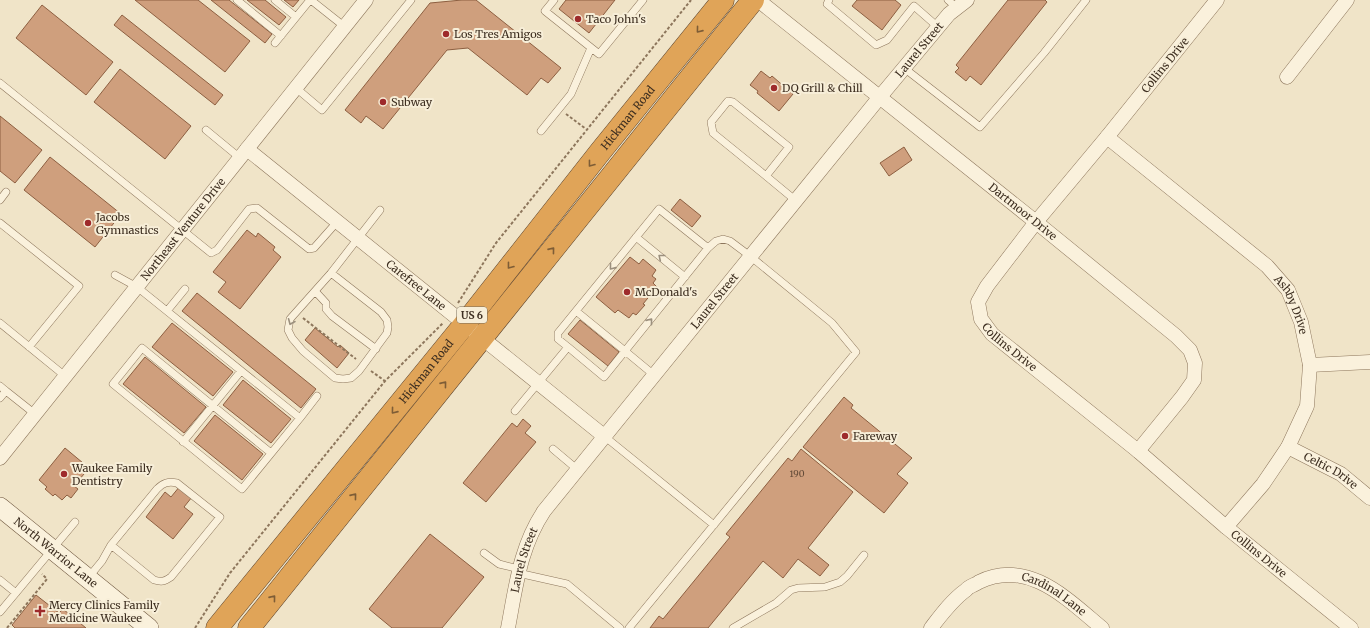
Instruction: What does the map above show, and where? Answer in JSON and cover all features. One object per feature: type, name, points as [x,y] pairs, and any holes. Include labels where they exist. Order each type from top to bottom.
[{"type":"highway","name":"Hickman Road","points":[[249,628],[473,331],[595,159],[723,0]]},
{"type":"highway","name":"Hickman Road","points":[[217,628],[473,331],[753,0]]},
{"type":"street","name":"Northeast Venture Drive","points":[[0,458],[366,0]]},
{"type":"street","name":"Dartmoor Drive","points":[[758,0],[1036,222],[1176,336],[1190,350],[1195,363],[1194,380],[1138,451]]},
{"type":"street","name":"Collins Drive","points":[[1217,0],[1107,137],[1036,222],[987,286],[978,302],[980,319],[992,334],[1138,451],[1226,527],[1351,628]]},
{"type":"street","points":[[1287,77],[1348,0]]},
{"type":"street","name":"Laurel Street","points":[[508,628],[519,571],[530,536],[540,518],[654,374],[957,3]]},
{"type":"street","name":"Ashby Drive","points":[[1107,137],[1267,266],[1288,290],[1301,322],[1310,364],[1307,406],[1288,447],[1263,484],[1226,527]]},
{"type":"street","name":"Carefree Lane","points":[[244,153],[337,222],[604,436]]},
{"type":"street","points":[[1310,364],[1370,362]]},
{"type":"street","name":"Celtic Drive","points":[[1288,447],[1341,474],[1370,498]]},
{"type":"street","name":"North Warrior Lane","points":[[0,507],[149,628]]},
{"type":"street","name":"Cardinal Lane","points":[[931,628],[947,608],[966,589],[989,578],[1000,575],[1022,576],[1053,588],[1102,628]]},
{"type":"lane","points":[[236,0],[281,36]]},
{"type":"lane","points":[[274,0],[296,17]]},
{"type":"lane","points":[[275,43],[310,0],[345,27]]},
{"type":"lane","points":[[296,88],[322,110],[411,0]]},
{"type":"lane","points":[[554,0],[545,11],[599,54],[643,0]]},
{"type":"lane","points":[[829,0],[827,4],[876,45],[887,40],[913,3],[938,27]]},
{"type":"lane","points":[[904,68],[980,127],[1044,53],[1084,1]]},
{"type":"lane","points":[[541,131],[571,94],[591,48]]},
{"type":"lane","points":[[0,83],[211,253],[217,250],[249,209],[257,208],[309,249],[314,248],[337,222]]},
{"type":"lane","points":[[766,176],[789,147],[733,102],[728,101],[711,122],[713,134],[795,200]]},
{"type":"lane","points":[[206,130],[244,153]]},
{"type":"lane","points":[[0,200],[6,192]]},
{"type":"lane","points":[[629,628],[856,352],[832,323],[750,256],[730,241],[723,239],[716,241],[708,248],[604,377],[558,339],[558,333],[659,209],[708,248]]},
{"type":"lane","points":[[331,273],[380,312],[387,320],[387,333],[364,365],[351,378],[335,378],[303,351],[292,338],[288,330],[290,320],[296,312],[331,273],[380,210]]},
{"type":"lane","points":[[0,223],[78,286],[29,347]]},
{"type":"lane","points":[[636,237],[685,277]]},
{"type":"lane","points":[[115,275],[137,287],[300,418]]},
{"type":"lane","points":[[167,311],[185,289]]},
{"type":"lane","points":[[315,291],[326,303],[326,309],[332,316],[376,350]]},
{"type":"lane","points":[[576,311],[654,374]]},
{"type":"lane","points":[[0,323],[65,376]]},
{"type":"lane","points":[[515,411],[568,347]]},
{"type":"lane","points":[[271,453],[142,348],[113,384],[242,489],[317,396]]},
{"type":"lane","points":[[183,442],[241,371]]},
{"type":"lane","points":[[0,386],[35,414]]},
{"type":"lane","points":[[0,398],[6,391]]},
{"type":"lane","points":[[604,436],[714,525]]},
{"type":"lane","points":[[554,449],[578,470]]},
{"type":"lane","points":[[88,578],[102,561],[112,545],[162,484],[170,482],[177,483],[220,517],[171,577],[165,581],[160,582],[154,580],[112,545]]},
{"type":"lane","points":[[0,612],[75,522]]},
{"type":"lane","points":[[484,553],[499,564],[567,584],[620,628]]},
{"type":"lane","points":[[733,628],[776,603],[791,590],[798,588],[825,587],[840,582],[847,576],[864,555]]},
{"type":"lane","points":[[0,580],[16,593]]},
{"type":"path","points":[[559,109],[586,129]]},
{"type":"path","points":[[296,312],[384,381]]},
{"type":"path","points":[[7,628],[47,579],[36,569]]},
{"type":"building","points":[[135,0],[198,0],[250,41],[225,72]]},
{"type":"building","points":[[211,0],[229,0],[272,34],[265,43]]},
{"type":"building","points":[[247,0],[265,0],[286,17],[279,25]]},
{"type":"building","points":[[284,0],[299,0],[293,7]]},
{"type":"building","points":[[476,0],[561,68],[548,83],[541,78],[527,95],[468,48],[447,50],[383,129],[366,116],[361,123],[345,110],[430,3]]},
{"type":"building","points":[[566,0],[615,0],[589,33],[559,9]]},
{"type":"building","points":[[857,0],[895,0],[901,5],[882,30],[852,6]]},
{"type":"building","points":[[1008,0],[1045,0],[1047,2],[981,85],[970,76],[966,81],[955,72],[959,68],[956,65]]},
{"type":"building","points":[[42,5],[113,62],[86,95],[16,38]]},
{"type":"building","points":[[122,15],[223,95],[215,105],[114,25]]},
{"type":"building","points":[[120,69],[191,126],[165,159],[94,102]]},
{"type":"building","points":[[761,71],[770,78],[772,76],[793,94],[779,111],[757,93],[758,91],[750,85]]},
{"type":"building","points":[[0,116],[42,150],[15,183],[0,171]]},
{"type":"building","points":[[904,147],[912,160],[889,176],[880,163]]},
{"type":"building","points":[[50,157],[121,214],[95,247],[24,190]]},
{"type":"building","points":[[680,199],[701,216],[692,227],[671,210]]},
{"type":"building","points":[[247,230],[256,237],[258,233],[275,247],[273,250],[281,257],[240,309],[218,292],[226,282],[213,272]]},
{"type":"building","name":"McDonald's","points":[[630,257],[639,264],[643,259],[656,270],[652,276],[656,279],[653,283],[657,287],[636,315],[633,313],[629,318],[618,310],[615,313],[596,297]]},
{"type":"building","points":[[197,293],[316,389],[301,408],[182,311]]},
{"type":"building","points":[[580,320],[619,352],[608,366],[568,334]]},
{"type":"building","points":[[172,323],[233,372],[213,396],[152,347]]},
{"type":"building","points":[[315,328],[338,347],[340,345],[349,353],[337,368],[305,340]]},
{"type":"building","points":[[145,357],[206,407],[184,433],[123,384]]},
{"type":"building","points":[[243,380],[291,419],[271,443],[223,405]]},
{"type":"building","points":[[844,397],[853,405],[851,408],[912,458],[897,474],[908,483],[884,513],[803,447]]},
{"type":"building","points":[[215,415],[263,454],[242,480],[194,441]]},
{"type":"building","points":[[523,419],[531,426],[525,433],[536,442],[486,502],[463,483],[512,423],[517,427]]},
{"type":"building","name":"Waukee Family Dentistry","points":[[65,448],[89,468],[74,486],[78,489],[71,498],[67,495],[62,500],[55,494],[53,496],[45,489],[47,487],[39,480]]},
{"type":"building","points":[[801,449],[853,492],[808,548],[829,565],[820,576],[798,559],[783,578],[763,561],[708,628],[650,628],[659,616],[663,619],[730,537],[726,534],[788,458],[792,461]]},
{"type":"building","points":[[180,486],[192,497],[184,507],[193,514],[173,539],[146,517],[165,492],[171,497]]},
{"type":"building","points":[[430,534],[484,577],[442,628],[392,628],[369,609]]},
{"type":"building","name":"Mercy Clinics Family Medicine Waukee","points":[[36,595],[59,613],[63,609],[86,628],[15,628],[12,625]]},
{"type":"place","name":"Taco John's","points":[[578,19]]},
{"type":"place","name":"Los Tres Amigos","points":[[446,34]]},
{"type":"place","name":"DQ Grill & Chill","points":[[774,88]]},
{"type":"place","name":"Subway","points":[[383,102]]},
{"type":"place","name":"Jacobs Gymnastics","points":[[88,223]]},
{"type":"place","name":"McDonald's","points":[[627,292]]},
{"type":"place","name":"Fareway","points":[[845,436]]},
{"type":"place","name":"Waukee Family Dentistry","points":[[64,474]]},
{"type":"place","name":"Mercy Clinics Family Medicine Waukee","points":[[40,611]]}]
